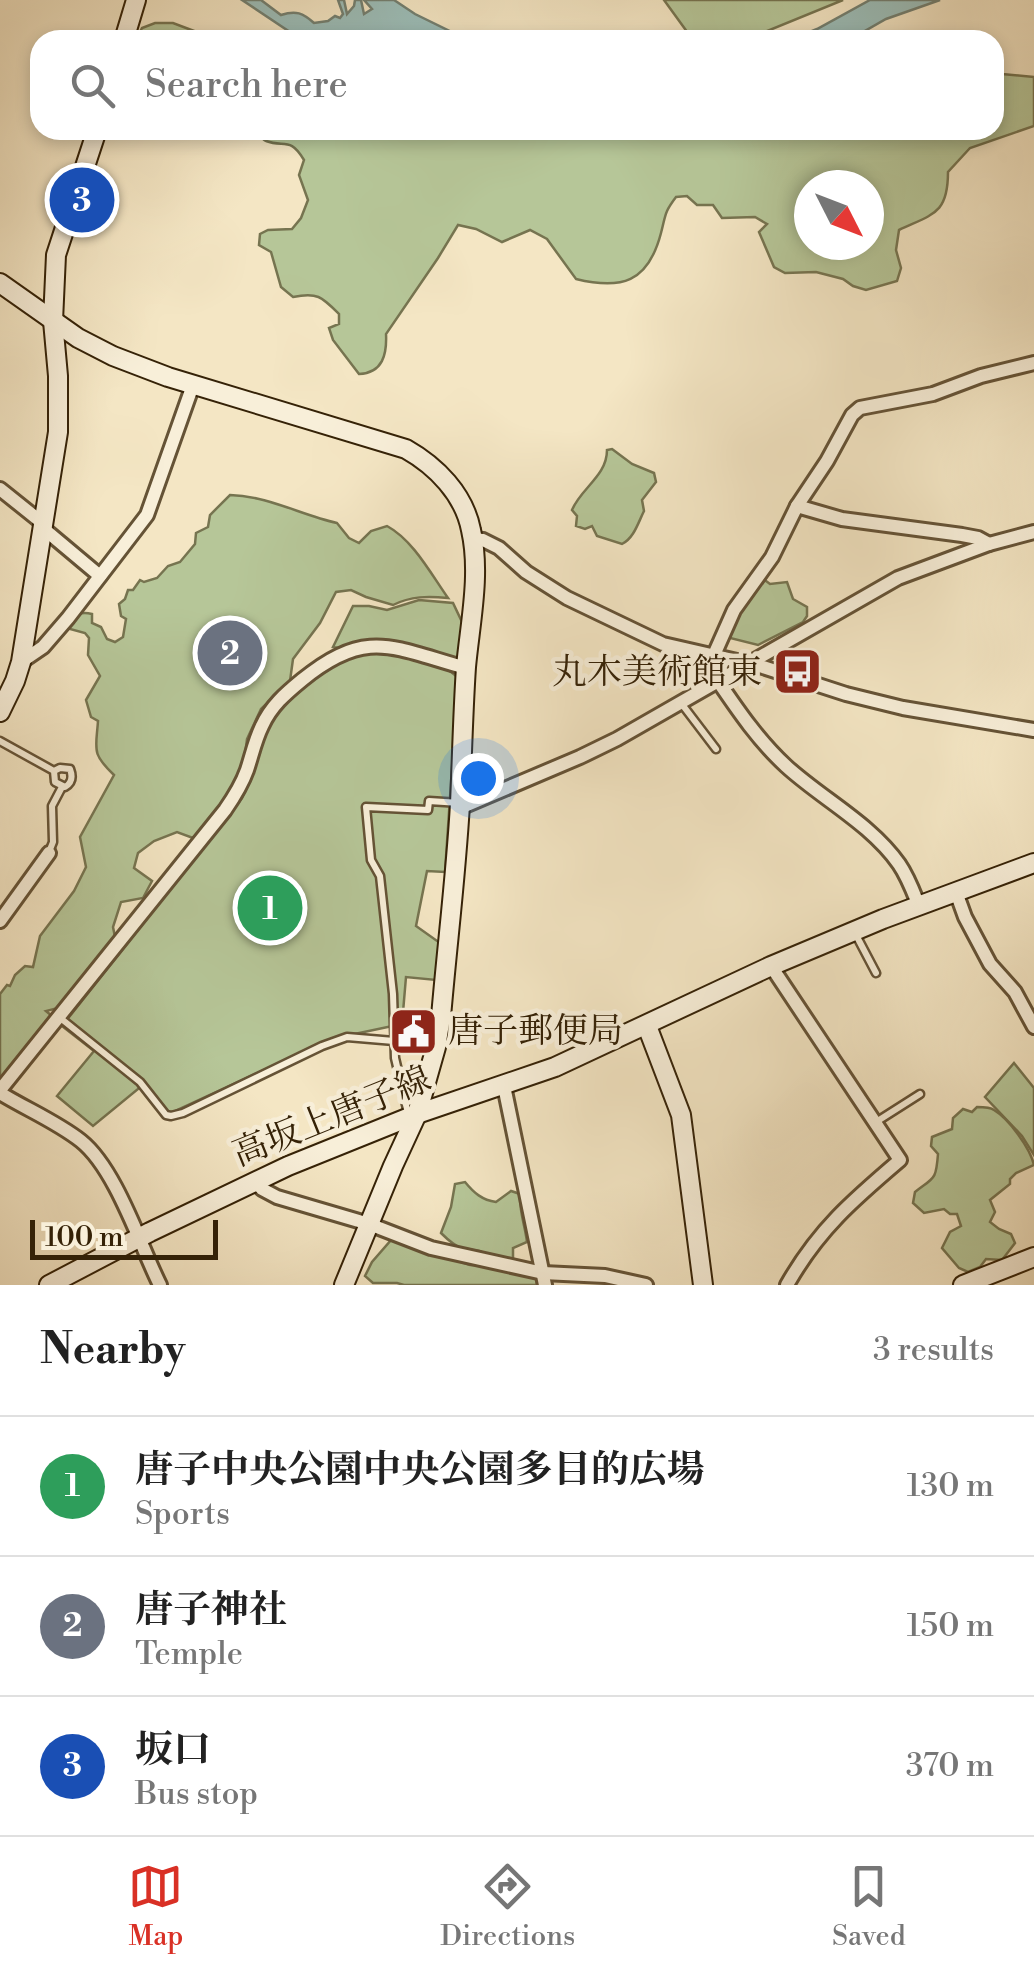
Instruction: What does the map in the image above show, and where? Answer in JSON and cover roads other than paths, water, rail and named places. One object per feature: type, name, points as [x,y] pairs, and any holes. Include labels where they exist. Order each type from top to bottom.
[{"type":"street","points":[[127,30],[136,0]]},
{"type":"street","points":[[0,712],[21,662],[60,408],[52,321],[56,255],[94,140]]},
{"type":"street","points":[[0,283],[52,321],[113,356],[406,449],[430,465],[452,489],[466,516],[474,576],[460,806],[441,1017],[436,1047],[344,1285]]},
{"type":"street","points":[[714,655],[734,610],[772,557],[797,506],[852,415],[860,408],[933,394],[981,376],[1034,363]]},
{"type":"street","points":[[21,662],[42,647],[146,515],[193,384]]},
{"type":"street","points":[[0,489],[100,576]]},
{"type":"street","points":[[797,506],[842,519],[962,535],[990,544]]},
{"type":"street","points":[[460,806],[617,739],[898,578],[1034,532]]},
{"type":"street","points":[[472,539],[499,548],[542,584],[663,644],[763,667],[903,708],[1034,730]]},
{"type":"street","points":[[160,1285],[141,1246],[137,1228],[93,1152],[0,1091],[225,810],[247,771],[263,722],[280,698],[324,661],[356,648],[394,647],[466,668]]},
{"type":"street","points":[[718,681],[762,742],[898,862],[918,906]]},
{"type":"street","points":[[0,921],[49,852]]},
{"type":"street","name":"高坂上唐子線","points":[[49,1285],[255,1182],[412,1112],[555,1067],[772,966],[1034,863]]},
{"type":"street","points":[[956,892],[990,964],[1015,992],[1034,1027]]},
{"type":"street","points":[[772,966],[900,1160],[825,1228],[788,1285]]},
{"type":"street","points":[[647,1026],[681,1115],[703,1285]]},
{"type":"street","points":[[504,1086],[544,1279]]},
{"type":"street","points":[[255,1182],[278,1197],[369,1224],[430,1248],[544,1279],[646,1285]]},
{"type":"street","points":[[963,1285],[1034,1258]]},
{"type":"lane","points":[[680,702],[716,749]]},
{"type":"lane","points":[[0,741],[54,771],[70,769],[70,784],[62,786]]},
{"type":"lane","points":[[54,771],[53,778],[62,786]]},
{"type":"lane","points":[[49,852],[53,842],[50,812],[62,786]]},
{"type":"lane","points":[[412,1112],[394,1041],[380,876],[371,860],[366,807],[428,810],[429,801],[460,806]]},
{"type":"lane","points":[[854,932],[876,973]]},
{"type":"lane","points":[[58,1016],[140,1082],[166,1115],[172,1116],[347,1037],[394,1041]]},
{"type":"lane","points":[[875,1122],[920,1094]]},
{"type":"water","points":[[242,0],[261,0],[281,15],[299,13],[314,23],[340,18],[343,14],[338,0],[344,0],[347,14],[355,0],[361,0],[364,14],[372,9],[364,0],[394,0],[448,30],[287,30]]},
{"type":"water","points":[[870,0],[940,0],[867,30],[817,29]]},
{"type":"place","name":"坂口","points":[[82,200]]},
{"type":"place","name":"唐子神社","points":[[230,653]]},
{"type":"place","name":"丸木美術館東","points":[[797,672]]},
{"type":"place","name":"唐子中央公園中央公園多目的広場","points":[[270,908]]},
{"type":"place","name":"唐子郵便局","points":[[413,1031]]}]
